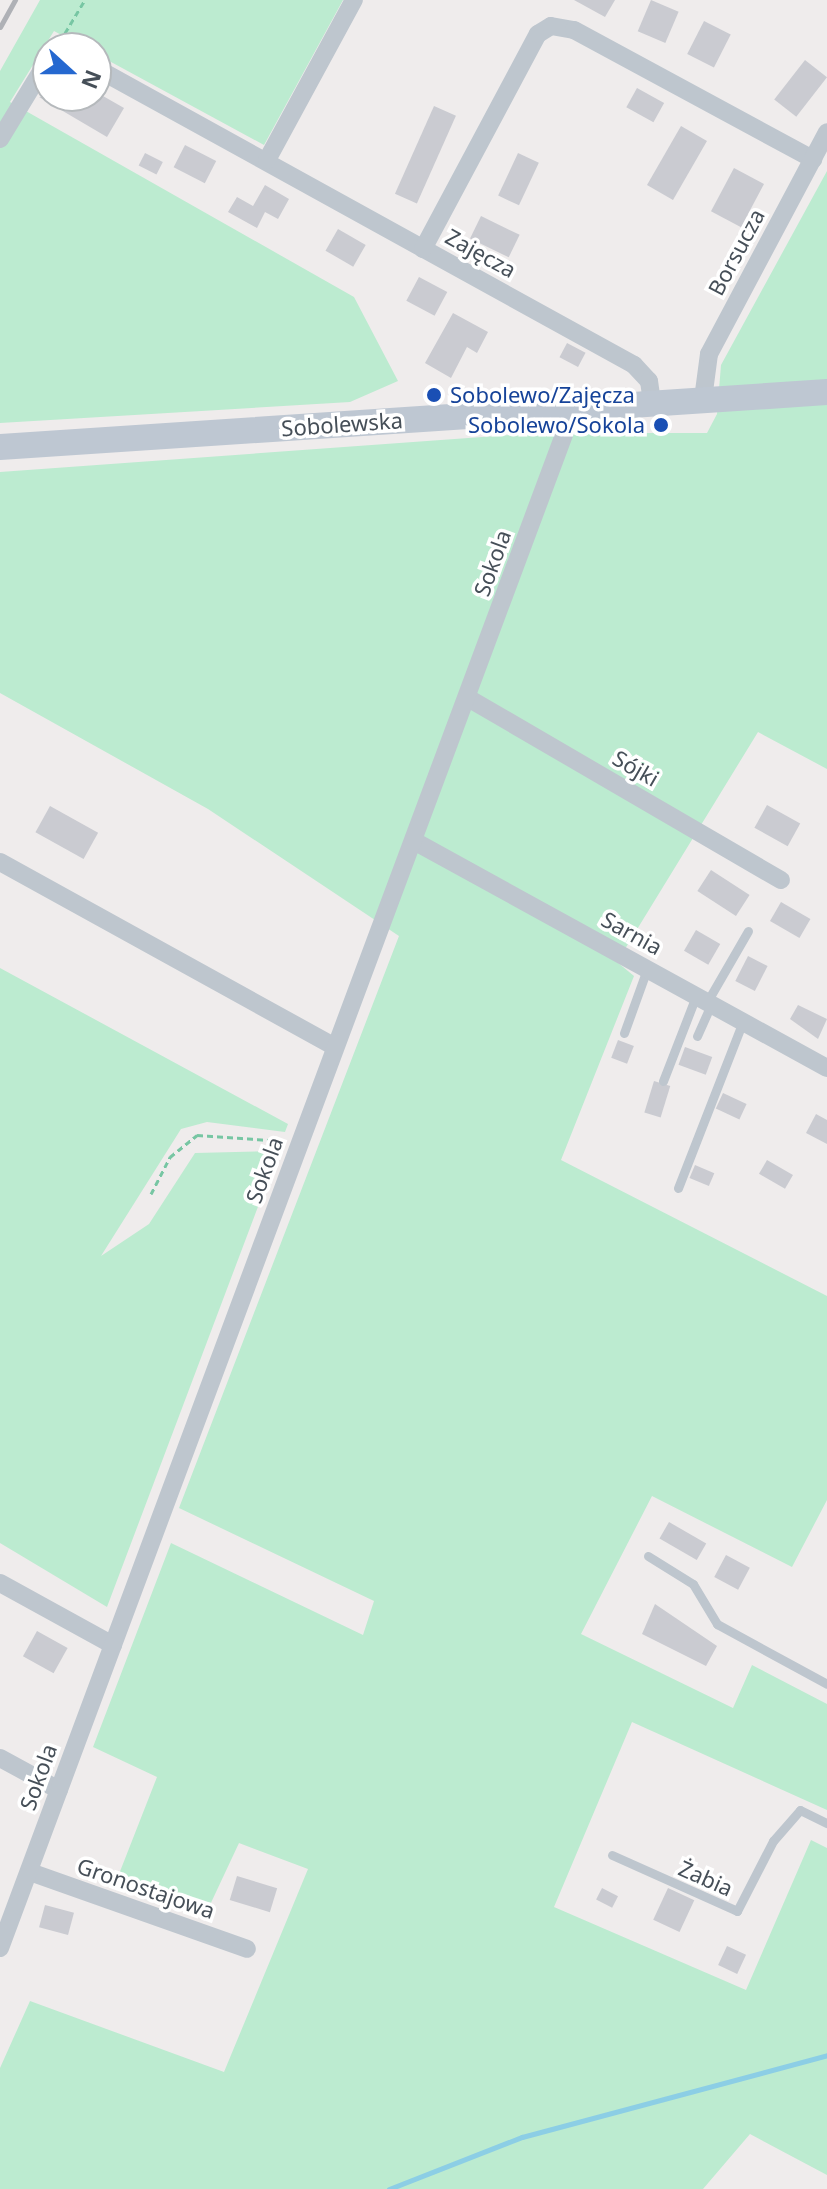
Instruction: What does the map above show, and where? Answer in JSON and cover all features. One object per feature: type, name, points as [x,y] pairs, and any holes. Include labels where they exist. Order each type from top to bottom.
[{"type":"street","points":[[267,160],[354,0]]},
{"type":"street","points":[[423,249],[538,34],[551,26],[574,30],[813,159]]},
{"type":"street","name":"Zajęcza","points":[[112,77],[634,365],[649,381],[652,402]]},
{"type":"street","points":[[0,139],[32,88]]},
{"type":"street","name":"Borsucza","points":[[703,399],[709,354],[827,132]]},
{"type":"street","name":"Sobolewska","points":[[0,447],[827,392]]},
{"type":"street","name":"Sokola","points":[[0,1948],[574,408]]},
{"type":"street","name":"Sójki","points":[[468,698],[781,880]]},
{"type":"street","name":"Sarnia","points":[[414,841],[827,1068]]},
{"type":"street","points":[[0,862],[334,1046]]},
{"type":"street","points":[[0,1583],[113,1645]]},
{"type":"street","points":[[0,1758],[59,1790]]},
{"type":"street","name":"Gronostajowa","points":[[30,1872],[247,1949]]},
{"type":"lane","points":[[663,1081],[705,1000],[748,931]]},
{"type":"lane","points":[[624,1033],[647,969]]},
{"type":"lane","points":[[697,1036],[705,1000]]},
{"type":"lane","points":[[678,1188],[743,1021]]},
{"type":"lane","points":[[648,1556],[693,1584],[717,1624],[827,1684]]},
{"type":"lane","name":"Żabia","points":[[612,1855],[737,1911],[773,1841],[800,1810],[827,1823]]},
{"type":"path","points":[[66,32],[85,0]]},
{"type":"path","points":[[151,1194],[170,1157],[197,1135],[300,1143]]},
{"type":"green space","points":[[40,0],[343,0],[264,145],[112,62],[112,32],[32,32],[32,66],[10,102],[354,297],[398,381],[350,402],[0,423],[0,71]]},
{"type":"green space","points":[[827,171],[827,769],[758,732],[617,962],[634,976],[561,1160],[827,1296],[827,1500],[792,1567],[652,1496],[581,1634],[733,1708],[752,1665],[827,1704],[827,1810],[632,1722],[554,1907],[746,1990],[811,1840],[827,1848],[827,2175],[750,2134],[703,2189],[0,2189],[0,2068],[30,2001],[224,2072],[308,1869],[239,1843],[209,1907],[119,1874],[157,1777],[93,1747],[171,1543],[363,1635],[374,1601],[179,1508],[399,936],[208,809],[0,693],[0,472],[537,433],[707,433],[717,414],[721,365]]},
{"type":"green space","points":[[0,968],[288,1124],[285,1132],[207,1122],[181,1129],[101,1256],[149,1224],[195,1153],[279,1151],[107,1607],[0,1543]]},
{"type":"building","points":[[574,0],[615,0],[605,17]]},
{"type":"building","points":[[651,0],[679,12],[665,43],[638,31]]},
{"type":"building","points":[[704,21],[731,35],[714,68],[687,54]]},
{"type":"building","points":[[805,60],[827,77],[796,117],[774,99]]},
{"type":"building","points":[[637,88],[664,103],[653,122],[626,107]]},
{"type":"building","points":[[112,101],[124,108],[107,137],[64,112],[112,112]]},
{"type":"building","points":[[434,106],[456,116],[417,203],[395,194]]},
{"type":"building","points":[[681,126],[707,141],[673,200],[647,185]]},
{"type":"building","points":[[185,145],[216,161],[205,183],[174,167]]},
{"type":"building","points":[[145,153],[163,162],[156,175],[139,165]]},
{"type":"building","points":[[518,153],[539,163],[519,205],[498,196]]},
{"type":"building","points":[[734,168],[764,184],[741,227],[711,211]]},
{"type":"building","points":[[265,185],[289,199],[278,219],[265,212],[257,228],[228,212],[237,197],[253,206]]},
{"type":"building","points":[[481,216],[520,235],[509,257],[470,238]]},
{"type":"building","points":[[338,229],[366,245],[353,267],[326,251]]},
{"type":"building","points":[[419,277],[447,292],[435,316],[406,301]]},
{"type":"building","points":[[453,313],[488,332],[477,353],[467,347],[451,378],[425,363]]},
{"type":"building","points":[[567,343],[586,353],[578,367],[559,357]]},
{"type":"building","points":[[767,805],[800,823],[788,846],[754,828]]},
{"type":"building","points":[[50,806],[98,833],[84,859],[35,832]]},
{"type":"building","points":[[711,870],[750,895],[736,916],[697,891]]},
{"type":"building","points":[[781,902],[810,919],[799,938],[770,921]]},
{"type":"building","points":[[696,930],[720,944],[708,965],[684,951]]},
{"type":"building","points":[[748,956],[768,966],[755,991],[735,981]]},
{"type":"building","points":[[798,1005],[827,1019],[818,1039],[790,1019]]},
{"type":"building","points":[[618,1040],[634,1046],[627,1064],[611,1058]]},
{"type":"building","points":[[685,1047],[712,1057],[706,1075],[679,1065]]},
{"type":"building","points":[[654,1081],[670,1086],[661,1118],[644,1113]]},
{"type":"building","points":[[723,1093],[747,1104],[739,1119],[716,1108]]},
{"type":"building","points":[[816,1114],[827,1120],[827,1144],[806,1133]]},
{"type":"building","points":[[767,1160],[793,1175],[785,1189],[759,1174]]},
{"type":"building","points":[[695,1165],[714,1173],[709,1186],[690,1178]]},
{"type":"building","points":[[669,1522],[706,1544],[697,1560],[660,1538]]},
{"type":"building","points":[[726,1555],[750,1568],[738,1590],[714,1577]]},
{"type":"building","points":[[655,1604],[717,1646],[706,1666],[642,1634]]},
{"type":"building","points":[[37,1631],[68,1648],[54,1673],[23,1656]]},
{"type":"building","points":[[237,1876],[277,1888],[270,1912],[230,1900]]},
{"type":"building","points":[[602,1888],[618,1896],[612,1908],[596,1900]]},
{"type":"building","points":[[668,1888],[694,1900],[679,1932],[653,1920]]},
{"type":"building","points":[[45,1905],[74,1913],[68,1935],[39,1927]]},
{"type":"building","points":[[727,1946],[746,1955],[737,1974],[718,1965]]},
{"type":"waterway","points":[[389,2189],[522,2137],[827,2055]]},
{"type":"railway","points":[[0,27],[15,0]]},
{"type":"place","name":"Sobolewo/Zajęcza","points":[[434,395]]},
{"type":"place","name":"Sobolewo/Sokola","points":[[661,425]]}]
